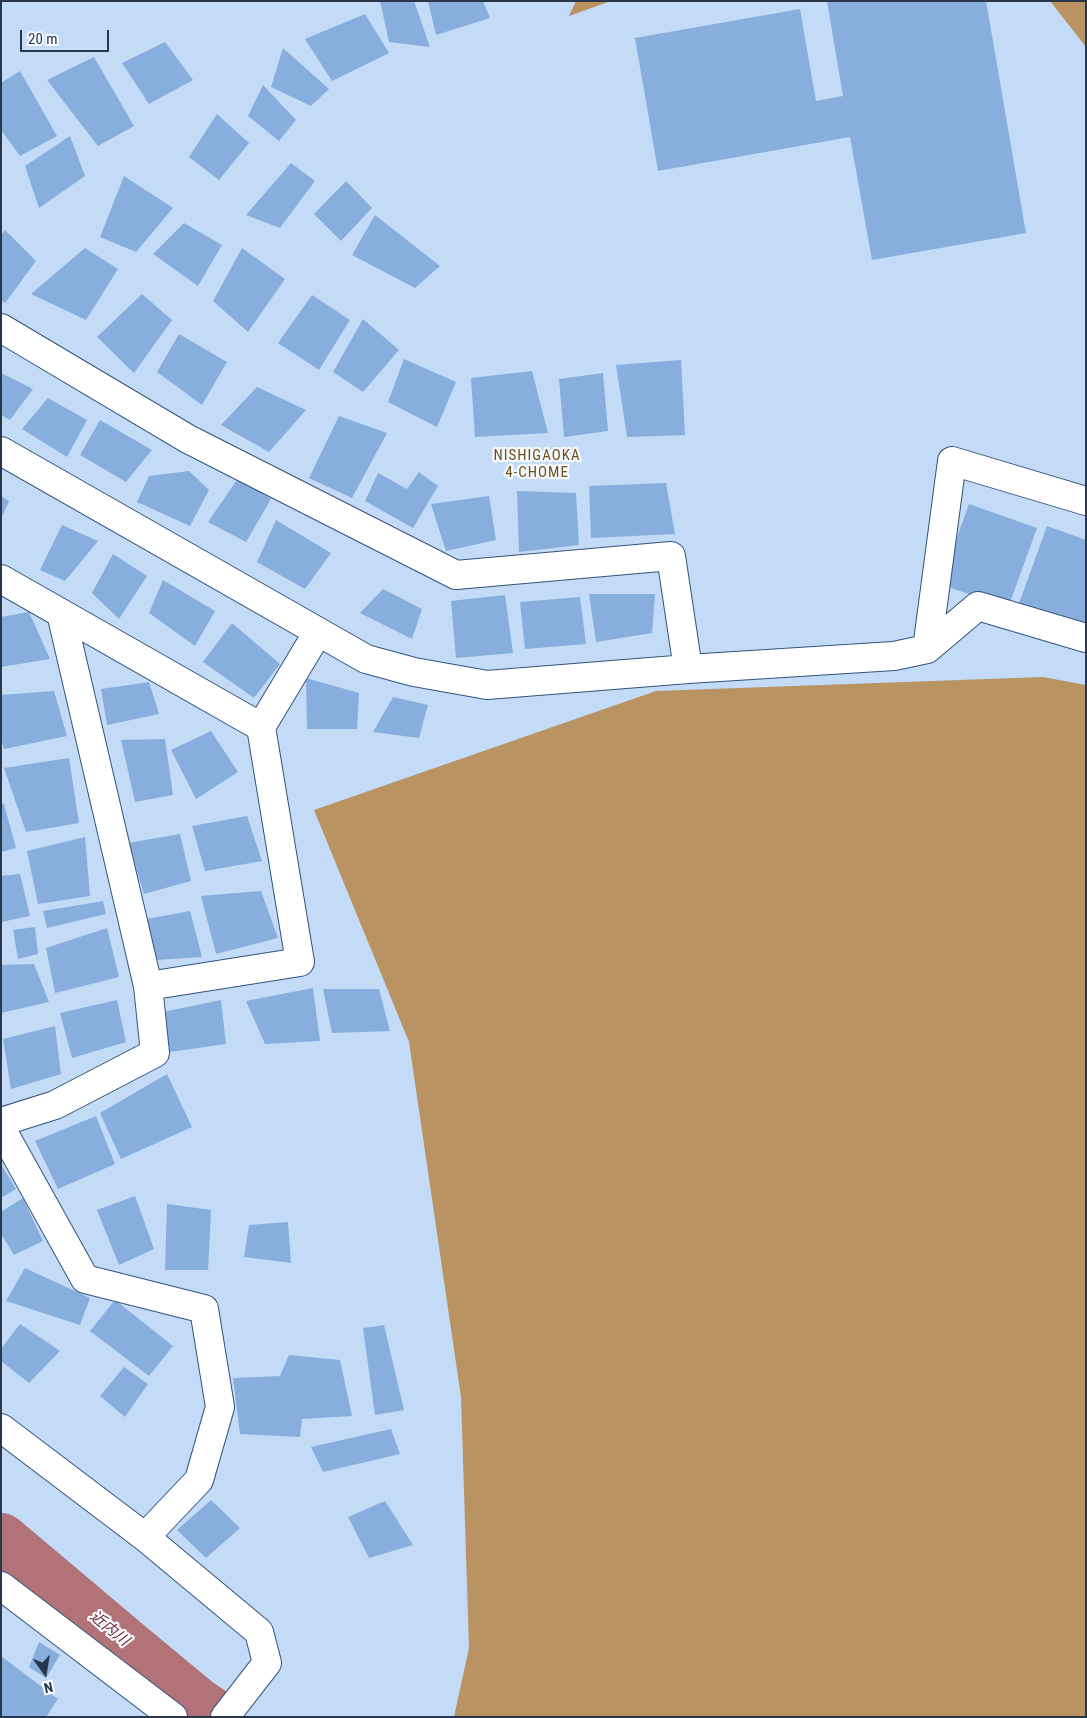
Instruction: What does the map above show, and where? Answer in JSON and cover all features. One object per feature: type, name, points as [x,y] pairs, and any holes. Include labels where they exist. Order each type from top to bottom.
[{"type":"street","points":[[1,328],[188,439],[456,575],[671,556],[688,669]]},
{"type":"street","points":[[1,451],[366,659],[414,672],[487,685],[688,669],[894,656],[926,649],[978,606],[1086,638]]},
{"type":"street","points":[[926,649],[952,461],[1086,501]]},
{"type":"street","points":[[1,579],[261,727]]},
{"type":"street","points":[[1,1122],[55,1104],[155,1053],[148,986],[61,613]]},
{"type":"street","points":[[148,986],[300,962],[261,727],[318,632]]},
{"type":"street","points":[[1,1128],[86,1279],[204,1309],[220,1407],[199,1480],[145,1537]]},
{"type":"street","points":[[1,1428],[145,1537],[259,1632],[267,1663],[226,1717]]},
{"type":"street","points":[[1,1586],[174,1717]]},
{"type":"shaded area","points":[[576,1],[611,1],[569,16]]},
{"type":"shaded area","points":[[1050,1],[1086,1],[1086,47]]},
{"type":"shaded area","points":[[1043,677],[1086,685],[1086,1717],[454,1717],[469,1648],[461,1397],[409,1042],[314,810],[656,691]]},
{"type":"building","points":[[380,1],[414,1],[430,47],[389,42]]},
{"type":"building","points":[[428,1],[483,1],[490,18],[436,35]]},
{"type":"building","points":[[827,1],[986,1],[1026,233],[872,260],[850,137],[658,171],[635,38],[800,9],[816,101],[843,96]]},
{"type":"building","points":[[365,14],[389,53],[332,81],[305,39]]},
{"type":"building","points":[[165,42],[193,80],[149,104],[122,63]]},
{"type":"building","points":[[283,48],[329,89],[311,106],[271,87]]},
{"type":"building","points":[[94,57],[134,126],[98,146],[47,80]]},
{"type":"building","points":[[20,71],[57,136],[20,156],[1,130],[1,83]]},
{"type":"building","points":[[263,85],[296,120],[279,141],[248,116]]},
{"type":"building","points":[[217,114],[249,143],[219,180],[189,157]]},
{"type":"building","points":[[70,136],[85,176],[39,208],[25,166]]},
{"type":"building","points":[[291,163],[315,181],[280,228],[246,215]]},
{"type":"building","points":[[124,176],[173,208],[136,252],[100,237]]},
{"type":"building","points":[[346,181],[372,208],[341,241],[314,214]]},
{"type":"building","points":[[375,215],[440,266],[415,288],[352,255]]},
{"type":"building","points":[[184,223],[222,245],[198,286],[153,254]]},
{"type":"building","points":[[5,230],[36,261],[5,303],[1,300],[1,235]]},
{"type":"building","points":[[85,248],[118,269],[86,320],[31,294]]},
{"type":"building","points":[[242,248],[285,279],[248,332],[213,301]]},
{"type":"building","points":[[142,294],[172,320],[134,373],[97,337]]},
{"type":"building","points":[[312,295],[350,320],[319,370],[278,343]]},
{"type":"building","points":[[363,319],[399,350],[363,392],[333,372]]},
{"type":"building","points":[[179,334],[227,362],[202,405],[157,372]]},
{"type":"building","points":[[404,359],[456,382],[437,427],[388,402]]},
{"type":"building","points":[[681,360],[685,435],[627,437],[616,365]]},
{"type":"building","points":[[532,371],[548,433],[475,437],[471,378]]},
{"type":"building","points":[[1,373],[33,389],[10,420],[1,415]]},
{"type":"building","points":[[603,373],[608,431],[564,437],[559,379]]},
{"type":"building","points":[[257,387],[306,410],[269,452],[221,425]]},
{"type":"building","points":[[48,398],[87,420],[67,457],[22,429]]},
{"type":"building","points":[[339,416],[387,433],[352,498],[309,478]]},
{"type":"building","points":[[100,420],[152,450],[126,482],[80,455]]},
{"type":"building","points":[[189,471],[209,490],[190,526],[137,502],[149,476]]},
{"type":"building","points":[[419,472],[438,486],[413,528],[365,501],[378,473],[407,489]]},
{"type":"building","points":[[239,477],[271,499],[246,542],[208,522]]},
{"type":"building","points":[[666,483],[675,534],[591,538],[589,486]]},
{"type":"building","points":[[517,491],[576,493],[579,545],[519,552]]},
{"type":"building","points":[[1,496],[9,501],[1,519]]},
{"type":"building","points":[[489,496],[496,540],[446,551],[431,504]]},
{"type":"building","points":[[969,504],[1037,528],[1008,608],[940,584]]},
{"type":"building","points":[[276,520],[331,553],[305,589],[257,562]]},
{"type":"building","points":[[62,525],[98,541],[65,581],[40,570]]},
{"type":"building","points":[[1047,526],[1086,540],[1086,630],[1018,606]]},
{"type":"building","points":[[113,554],[147,576],[119,619],[92,593]]},
{"type":"building","points":[[163,580],[215,611],[195,646],[149,613]]},
{"type":"building","points":[[383,589],[422,609],[412,639],[360,613]]},
{"type":"building","points":[[589,594],[655,594],[652,633],[596,642]]},
{"type":"building","points":[[505,595],[513,653],[456,658],[451,601]]},
{"type":"building","points":[[580,597],[586,644],[525,649],[520,602]]},
{"type":"building","points":[[29,612],[50,659],[1,667],[1,617]]},
{"type":"building","points":[[232,623],[280,664],[254,698],[203,662]]},
{"type":"building","points":[[306,678],[359,693],[357,729],[307,729]]},
{"type":"building","points":[[149,682],[159,714],[107,725],[101,689]]},
{"type":"building","points":[[54,691],[67,736],[4,749],[1,738],[1,695]]},
{"type":"building","points":[[393,697],[428,705],[419,738],[373,732]]},
{"type":"building","points":[[211,731],[238,772],[196,799],[171,750]]},
{"type":"building","points":[[165,739],[173,795],[135,802],[121,740]]},
{"type":"building","points":[[69,758],[79,823],[26,832],[4,768]]},
{"type":"building","points":[[1,804],[4,804],[16,848],[1,852]]},
{"type":"building","points":[[247,816],[262,861],[205,871],[192,826]]},
{"type":"building","points":[[180,834],[191,881],[144,894],[128,843]]},
{"type":"building","points":[[85,837],[90,896],[38,904],[27,851]]},
{"type":"building","points":[[20,874],[30,916],[1,922],[1,876]]},
{"type":"building","points":[[261,891],[278,938],[216,954],[201,896]]},
{"type":"building","points":[[103,901],[106,914],[47,928],[43,911]]},
{"type":"building","points":[[190,911],[202,957],[156,960],[147,919]]},
{"type":"building","points":[[35,927],[38,954],[18,959],[13,930]]},
{"type":"building","points":[[107,928],[119,977],[55,993],[46,948]]},
{"type":"building","points":[[34,964],[49,1002],[1,1013],[1,965]]},
{"type":"building","points":[[313,988],[320,1041],[265,1044],[246,1001]]},
{"type":"building","points":[[323,989],[379,989],[390,1031],[332,1033]]},
{"type":"building","points":[[117,1000],[126,1042],[72,1058],[60,1013]]},
{"type":"building","points":[[221,1000],[226,1044],[170,1052],[163,1012]]},
{"type":"building","points":[[55,1026],[61,1074],[11,1089],[3,1039]]},
{"type":"building","points":[[167,1074],[192,1127],[121,1159],[100,1113]]},
{"type":"building","points":[[96,1116],[115,1164],[58,1189],[35,1141]]},
{"type":"building","points":[[1,1164],[16,1189],[1,1198]]},
{"type":"building","points":[[135,1196],[154,1249],[119,1265],[97,1210]]},
{"type":"building","points":[[23,1198],[43,1241],[14,1255],[1,1234],[1,1212]]},
{"type":"building","points":[[167,1204],[211,1210],[208,1270],[165,1270]]},
{"type":"building","points":[[288,1222],[291,1263],[244,1257],[249,1225]]},
{"type":"building","points":[[25,1268],[90,1298],[80,1325],[6,1301]]},
{"type":"building","points":[[115,1300],[173,1346],[149,1376],[90,1331]]},
{"type":"building","points":[[20,1324],[60,1351],[29,1383],[1,1361],[1,1349]]},
{"type":"building","points":[[384,1325],[404,1410],[375,1415],[363,1328]]},
{"type":"building","points":[[289,1355],[340,1360],[352,1416],[302,1419],[300,1437],[240,1434],[233,1378],[280,1376]]},
{"type":"building","points":[[124,1367],[148,1384],[125,1417],[100,1396]]},
{"type":"building","points":[[391,1429],[400,1454],[323,1472],[311,1447]]},
{"type":"building","points":[[211,1500],[240,1528],[206,1558],[177,1530]]},
{"type":"building","points":[[385,1501],[413,1545],[369,1558],[348,1517]]},
{"type":"building","points":[[39,1642],[60,1655],[46,1678],[29,1667]]},
{"type":"building","points":[[1,1656],[58,1699],[46,1717],[3,1717],[1,1714]]},
{"type":"waterway","name":"近内川","points":[[1,1540],[198,1705],[216,1717]]},
{"type":"district","name":"NISHIGAOKA 4-CHOME","points":[[537,464]]}]
